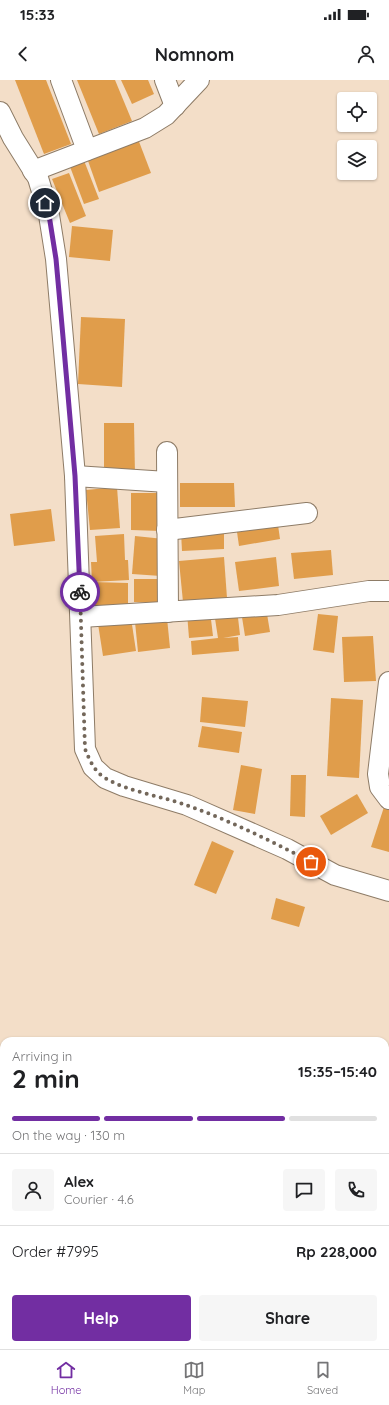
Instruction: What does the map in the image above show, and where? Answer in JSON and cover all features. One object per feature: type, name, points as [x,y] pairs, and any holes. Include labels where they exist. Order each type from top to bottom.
[{"type":"street","points":[[61,80],[87,150]]},
{"type":"street","points":[[164,80],[175,106]]},
{"type":"street","points":[[33,171],[146,128],[166,115],[199,80]]},
{"type":"street","points":[[0,112],[13,138],[38,178],[49,215],[56,259],[75,476],[85,749],[93,767],[105,778],[124,786],[186,805],[286,849],[335,875],[389,891]]},
{"type":"street","points":[[167,452],[168,612]]},
{"type":"street","points":[[75,476],[167,482]]},
{"type":"street","points":[[167,530],[307,513]]},
{"type":"street","points":[[81,617],[278,605],[369,591],[389,591]]},
{"type":"street","points":[[389,682],[378,774],[380,787],[389,799]]},
{"type":"building","points":[[15,80],[46,80],[71,144],[44,154]]},
{"type":"building","points":[[77,80],[115,80],[132,121],[99,134]]},
{"type":"building","points":[[121,80],[148,80],[154,94],[132,104]]},
{"type":"building","points":[[138,139],[151,173],[99,192],[87,158]]},
{"type":"building","points":[[83,158],[99,199],[84,204],[69,164]]},
{"type":"building","points":[[69,173],[86,216],[70,223],[52,179]]},
{"type":"building","points":[[72,226],[113,230],[110,261],[69,257]]},
{"type":"building","points":[[81,317],[125,319],[122,387],[78,384]]},
{"type":"building","points":[[104,423],[134,423],[135,475],[104,475]]},
{"type":"building","points":[[180,483],[234,483],[235,507],[180,507]]},
{"type":"building","points":[[117,487],[120,528],[90,530],[86,490]]},
{"type":"building","points":[[131,493],[162,493],[161,531],[131,530]]},
{"type":"building","points":[[51,509],[55,541],[14,546],[10,514]]},
{"type":"building","points":[[278,525],[280,539],[239,546],[237,532]]},
{"type":"building","points":[[224,530],[224,549],[182,551],[181,532]]},
{"type":"building","points":[[124,534],[125,560],[128,560],[129,580],[92,582],[91,562],[97,562],[95,536]]},
{"type":"building","points":[[135,536],[164,539],[161,576],[132,574]]},
{"type":"building","points":[[331,550],[333,575],[294,579],[291,553]]},
{"type":"building","points":[[224,557],[227,598],[183,602],[179,561]]},
{"type":"building","points":[[276,557],[279,586],[239,591],[235,562]]},
{"type":"building","points":[[134,579],[162,579],[162,603],[134,602]]},
{"type":"building","points":[[93,582],[128,583],[128,607],[93,607]]},
{"type":"building","points":[[266,608],[270,632],[245,636],[241,611]]},
{"type":"building","points":[[237,609],[240,635],[223,638],[238,637],[239,651],[192,655],[191,641],[218,638],[214,612]]},
{"type":"building","points":[[210,611],[213,636],[189,638],[187,613]]},
{"type":"building","points":[[318,614],[338,616],[334,653],[313,650]]},
{"type":"building","points":[[131,618],[136,651],[103,656],[98,624]]},
{"type":"building","points":[[167,618],[170,648],[138,652],[135,622]]},
{"type":"building","points":[[373,636],[376,681],[344,682],[342,637]]},
{"type":"building","points":[[202,697],[248,701],[245,727],[200,722]]},
{"type":"building","points":[[331,698],[363,700],[359,778],[327,776]]},
{"type":"building","points":[[202,726],[242,732],[239,753],[198,747]]},
{"type":"building","points":[[241,765],[262,769],[255,814],[233,810]]},
{"type":"building","points":[[291,775],[306,775],[305,817],[290,816]]},
{"type":"building","points":[[357,794],[368,813],[331,835],[320,816]]},
{"type":"building","points":[[384,807],[389,808],[389,852],[371,847]]},
{"type":"building","points":[[212,841],[234,851],[216,894],[194,885]]},
{"type":"building","points":[[276,898],[305,907],[299,927],[271,919]]},
{"type":"way so far","points":[[80,592],[85,749],[93,767],[105,778],[124,786],[186,805],[240,828],[311,862]]},
{"type":"route","points":[[45,203],[49,215],[56,259],[75,476],[80,592]]}]
